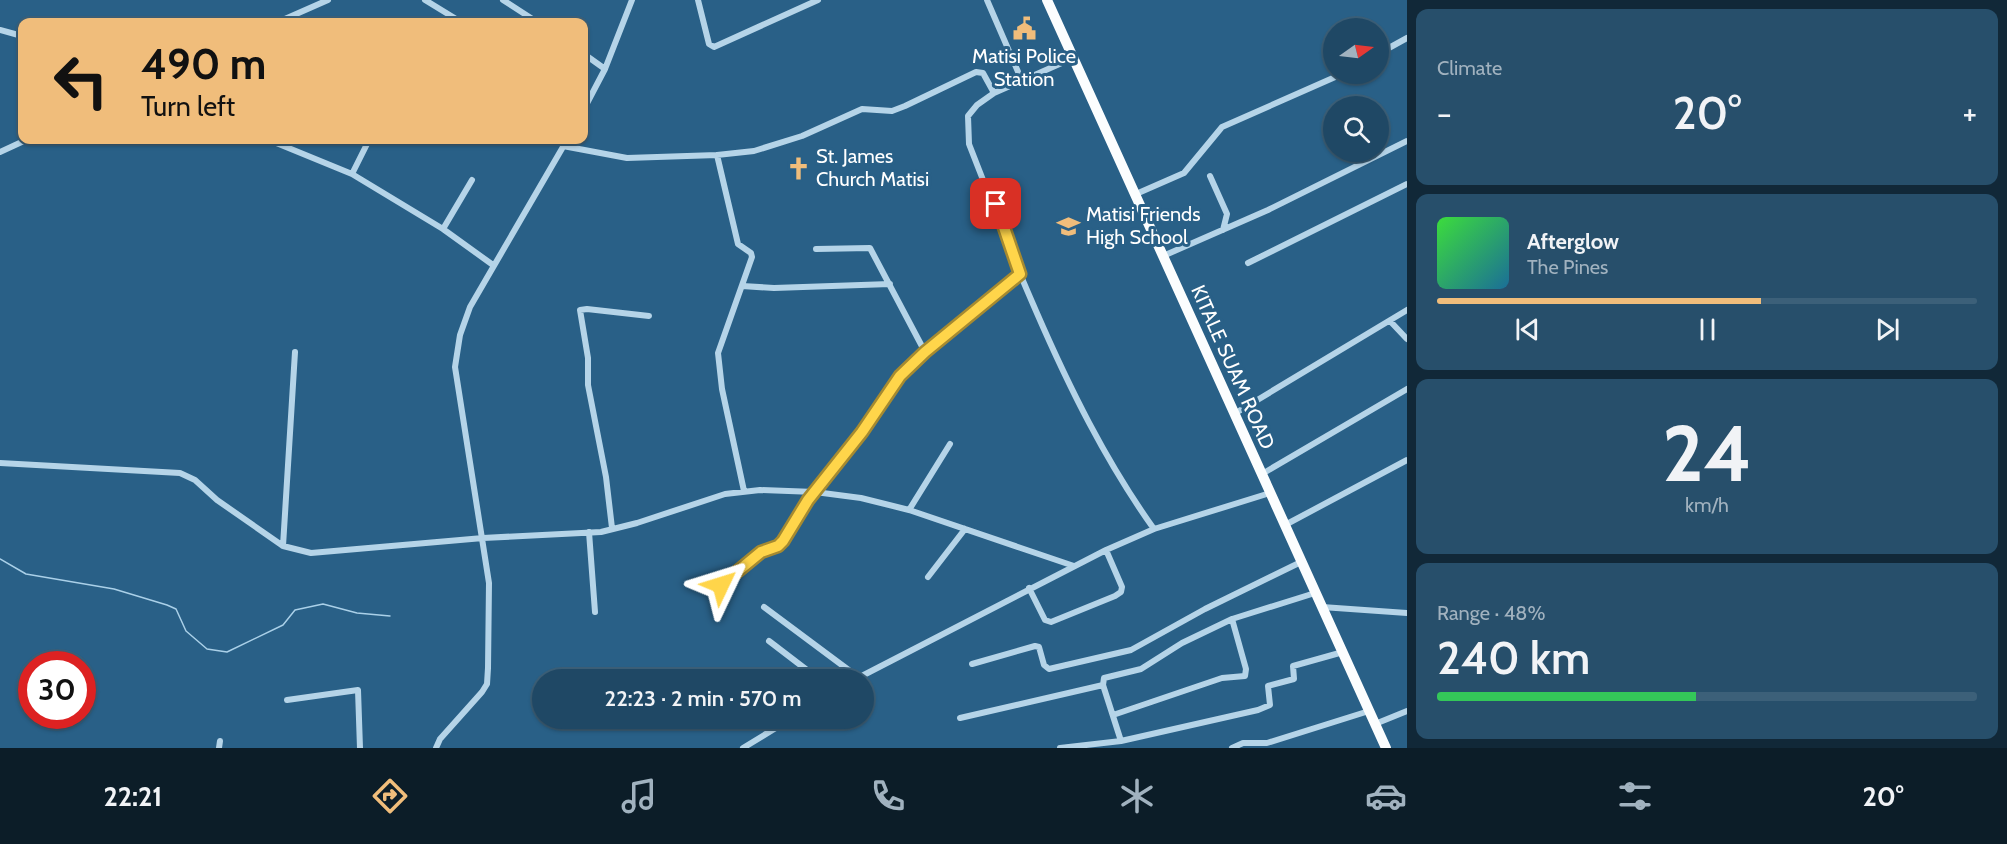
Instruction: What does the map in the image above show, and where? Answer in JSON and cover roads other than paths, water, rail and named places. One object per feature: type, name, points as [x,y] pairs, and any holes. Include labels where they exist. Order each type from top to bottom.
[{"type":"highway","name":"KITALE SUAM ROAD","points":[[1047,0],[1386,748]]},
{"type":"street","points":[[287,18],[328,0]]},
{"type":"street","points":[[425,0],[454,18]]},
{"type":"street","points":[[503,0],[531,18]]},
{"type":"street","points":[[588,102],[606,69],[632,0]]},
{"type":"street","points":[[698,0],[709,44],[714,47],[818,0]]},
{"type":"street","points":[[987,0],[1022,81]]},
{"type":"street","points":[[0,30],[18,35]]},
{"type":"street","points":[[1389,48],[1407,38]]},
{"type":"street","points":[[588,57],[606,69]]},
{"type":"street","points":[[1073,58],[994,93],[977,105],[968,116],[969,144],[992,203],[996,204],[1020,274],[1060,367],[1126,490],[1154,529]]},
{"type":"street","points":[[569,144],[627,158],[717,155],[779,145],[862,108],[892,111],[976,72],[983,73],[994,93]]},
{"type":"street","points":[[1136,194],[1184,173],[1222,127],[1323,82]]},
{"type":"street","points":[[1163,256],[1223,230],[1407,141]]},
{"type":"street","points":[[0,152],[18,144]]},
{"type":"street","points":[[278,144],[352,174],[443,229],[493,265]]},
{"type":"street","points":[[352,174],[367,144]]},
{"type":"street","points":[[436,748],[440,740],[487,684],[489,583],[455,367],[460,335],[470,307],[564,144]]},
{"type":"street","points":[[717,155],[738,244],[752,255],[717,353],[722,389],[744,491]]},
{"type":"street","points":[[1210,176],[1227,214],[1223,230]]},
{"type":"street","points":[[443,229],[472,180]]},
{"type":"street","points":[[1248,263],[1407,184]]},
{"type":"street","points":[[816,249],[870,248],[925,352]]},
{"type":"street","points":[[716,606],[725,599],[721,585],[761,552],[778,546],[814,492],[862,432],[895,382],[925,352],[1020,274]]},
{"type":"street","points":[[742,286],[774,288],[890,284]]},
{"type":"street","points":[[612,528],[606,477],[588,385],[588,358],[580,310],[649,315]]},
{"type":"street","points":[[1234,414],[1407,310]]},
{"type":"street","points":[[1390,321],[1407,339]]},
{"type":"street","points":[[283,546],[295,352]]},
{"type":"street","points":[[1262,474],[1407,389]]},
{"type":"street","points":[[909,510],[950,444]]},
{"type":"street","points":[[1285,525],[1407,460]]},
{"type":"street","points":[[0,463],[180,473],[195,480],[217,500],[283,546],[311,553],[589,531],[637,523],[725,494],[744,491],[814,492],[861,498],[909,510],[1074,566]]},
{"type":"street","points":[[873,669],[1106,550],[1154,529],[1270,493]]},
{"type":"street","points":[[928,577],[965,529]]},
{"type":"street","points":[[589,531],[595,612]]},
{"type":"street","points":[[1029,588],[1045,620],[1051,622],[1115,596],[1121,592],[1122,587],[1106,550]]},
{"type":"street","points":[[972,664],[1035,646],[1039,647],[1044,665],[1048,669],[1128,651],[1205,609],[1301,562]]},
{"type":"street","points":[[1120,741],[1103,686],[1104,678],[1141,669],[1182,643],[1232,619],[1315,593]]},
{"type":"street","points":[[764,606],[844,669]]},
{"type":"street","points":[[1322,607],[1407,613]]},
{"type":"street","points":[[1113,715],[1222,678],[1245,676],[1246,669],[1232,619]]},
{"type":"street","points":[[770,641],[806,669]]},
{"type":"street","points":[[1060,748],[1120,741],[1268,706],[1267,687],[1294,679],[1293,666],[1343,652]]},
{"type":"street","points":[[960,718],[1103,686]]},
{"type":"street","points":[[287,700],[358,690],[360,748]]},
{"type":"street","points":[[1232,748],[1243,743],[1267,743],[1369,711]]},
{"type":"street","points":[[1375,724],[1407,711]]},
{"type":"street","points":[[742,748],[774,729]]},
{"type":"waterway","points":[[0,559],[26,574],[114,589],[167,605],[176,609],[186,631],[207,649],[227,652],[283,625],[295,610],[323,604],[357,613],[390,616]]},
{"type":"place","name":"Matisi Police Station","points":[[1024,28]]},
{"type":"place","name":"St. James Church Matisi","points":[[798,168]]},
{"type":"place","name":"Matisi Friends High School","points":[[1068,226]]}]
